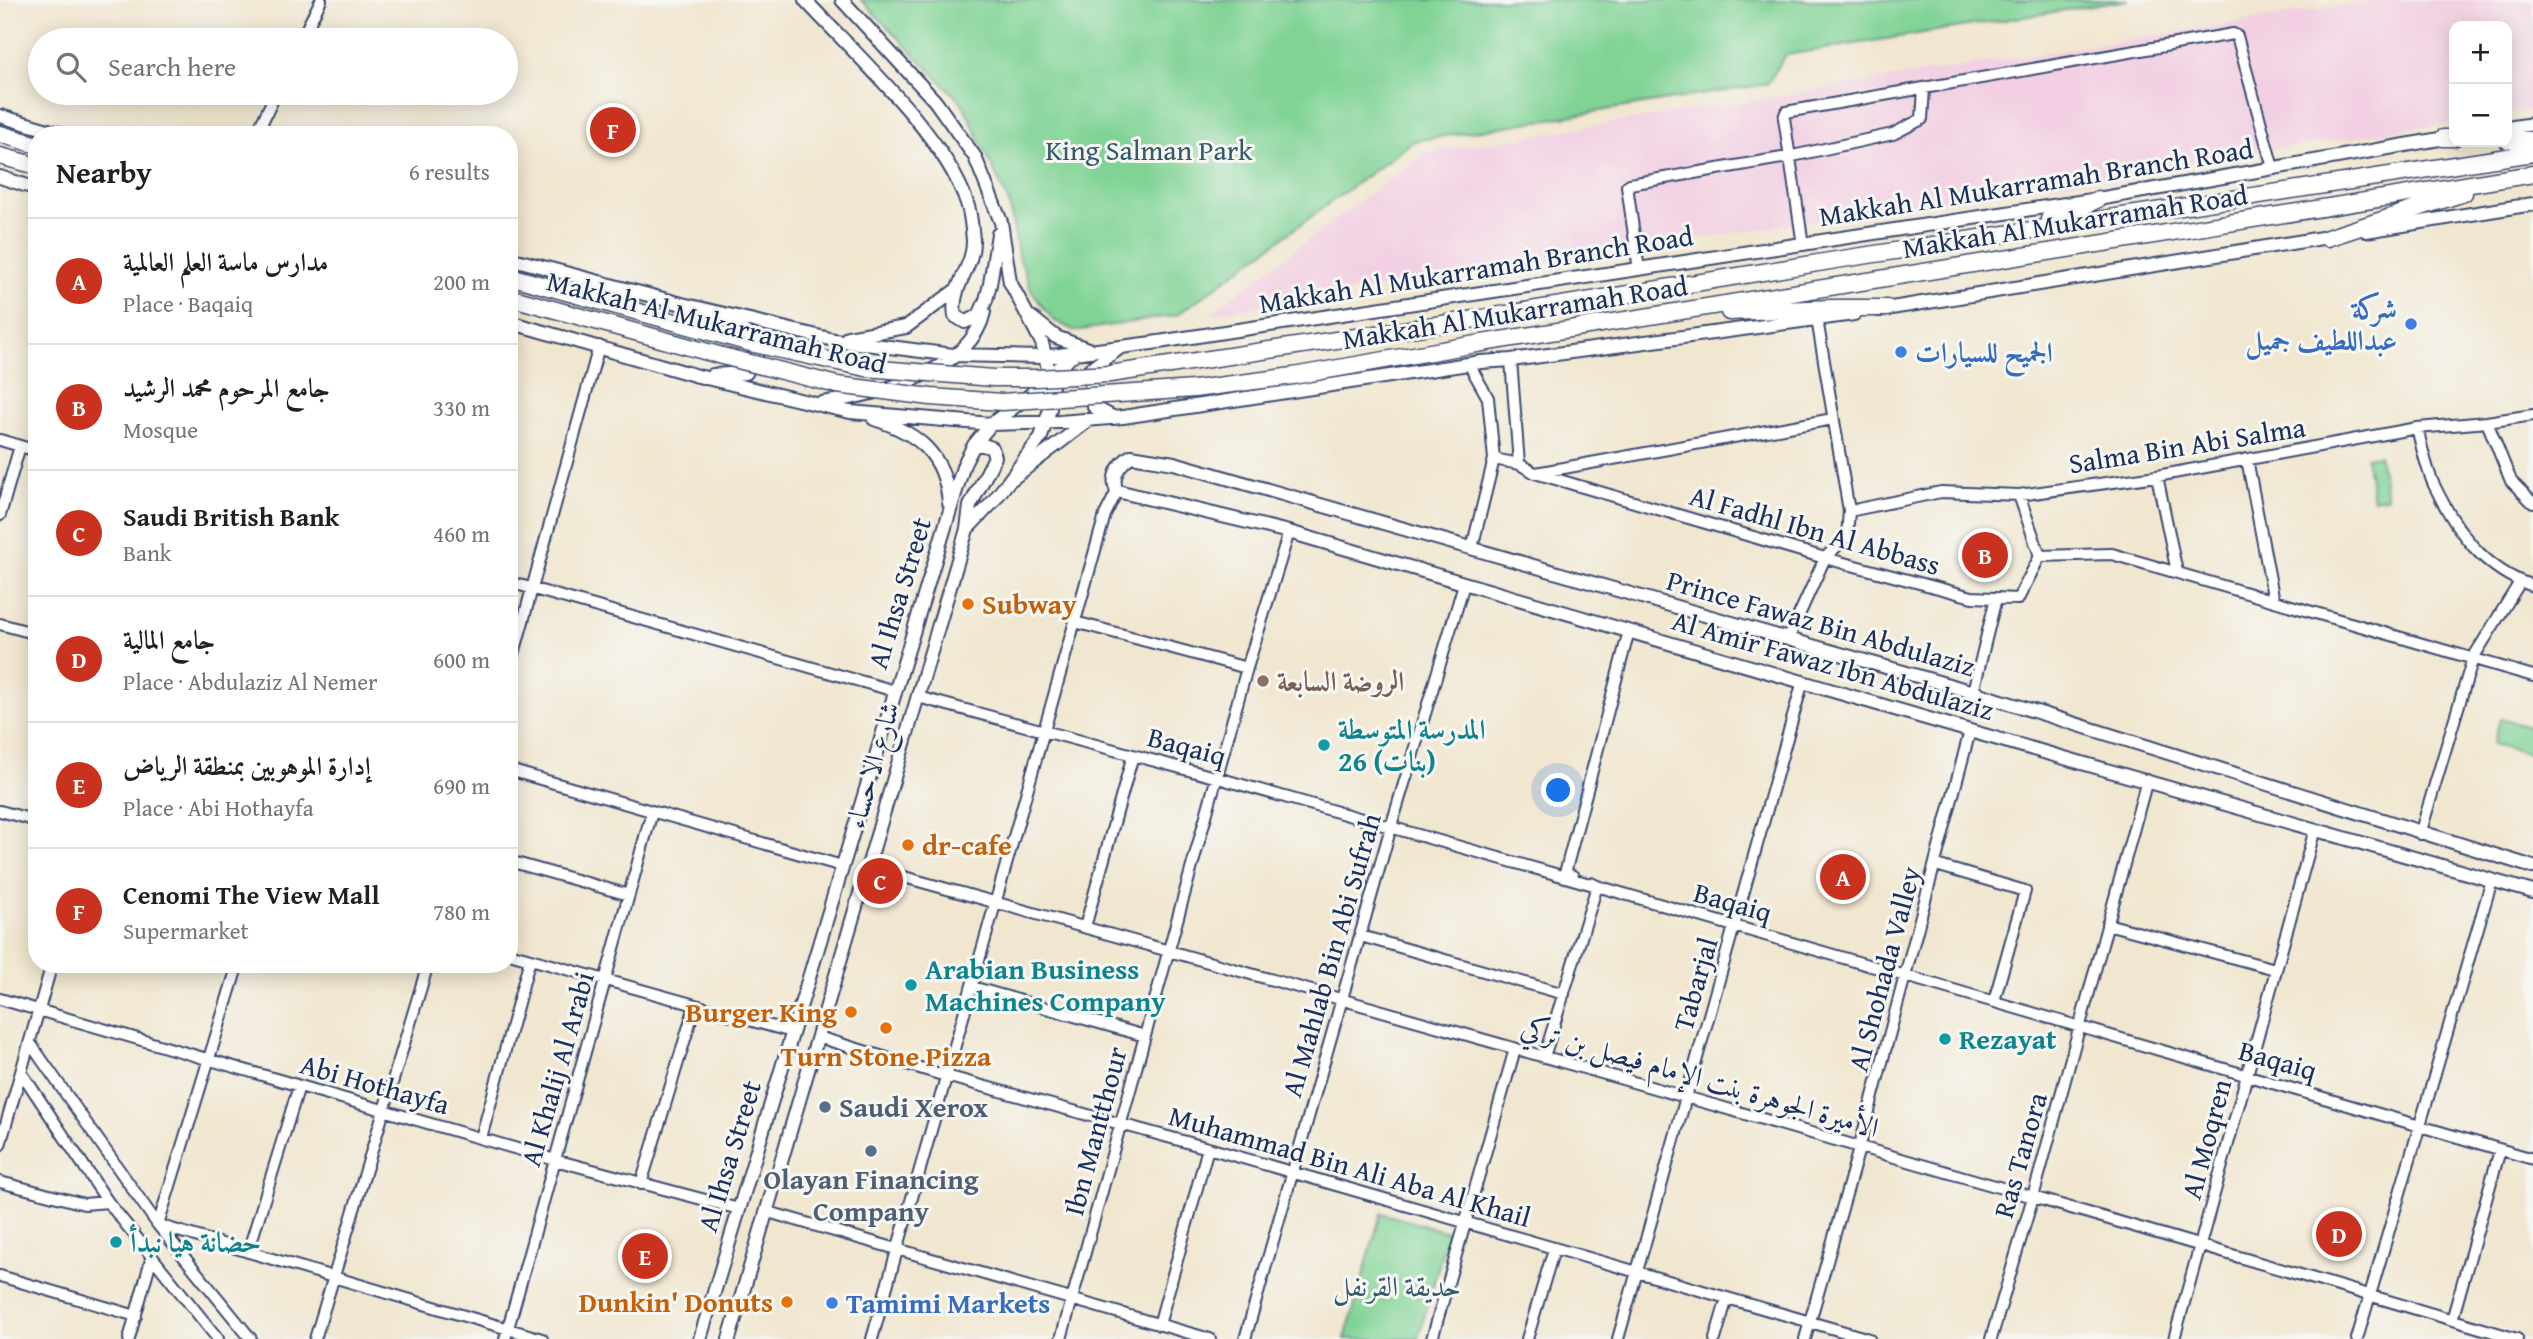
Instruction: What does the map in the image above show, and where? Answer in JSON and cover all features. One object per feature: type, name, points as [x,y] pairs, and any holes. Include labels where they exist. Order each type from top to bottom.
[{"type":"highway","points":[[0,134],[28,142]]},
{"type":"highway","points":[[2512,140],[2533,140]]},
{"type":"highway","name":"Makkah Al Mukarramah Road","points":[[518,278],[754,344],[853,366],[993,378],[1110,374],[2533,153]]},
{"type":"highway","points":[[0,156],[28,164]]},
{"type":"highway","name":"Makkah Al Mukarramah Road","points":[[518,299],[722,356],[837,384],[931,397],[1002,402],[1194,389],[1293,376],[1635,318],[2533,174]]},
{"type":"highway","points":[[2327,238],[2513,177]]},
{"type":"highway","points":[[1836,260],[2062,217],[2098,199]]},
{"type":"highway","points":[[1635,318],[1832,308],[1887,308]]},
{"type":"main road","points":[[805,0],[900,102],[945,158],[967,204],[973,242],[970,261],[956,290],[953,305],[956,316],[965,322],[979,316],[986,300]]},
{"type":"main road","points":[[842,0],[935,101],[975,158],[1001,222],[1010,282],[1042,343],[1046,357],[1051,397],[1041,437],[992,503],[967,529]]},
{"type":"main road","points":[[0,116],[34,126]]},
{"type":"main road","points":[[2512,127],[2533,124]]},
{"type":"main road","name":"Makkah Al Mukarramah Branch Road","points":[[518,260],[834,340],[953,355],[1046,357],[2098,199],[2449,138]]},
{"type":"main road","points":[[0,177],[28,185]]},
{"type":"main road","points":[[850,412],[991,424],[1114,418],[1469,364],[1818,320],[2533,204]]},
{"type":"main road","points":[[815,404],[858,398],[899,386],[924,375],[966,344],[982,322],[998,234],[996,210]]},
{"type":"main road","points":[[834,340],[906,327],[956,290]]},
{"type":"main road","points":[[698,376],[746,373],[756,356],[752,338],[713,311]]},
{"type":"main road","points":[[1028,314],[1056,337],[1090,350]]},
{"type":"main road","points":[[518,324],[698,376],[850,412],[893,425],[918,439],[939,464],[948,491],[950,511]]},
{"type":"main road","points":[[1114,418],[1094,407],[1089,370],[1121,346]]},
{"type":"main road","points":[[974,445],[991,424],[1029,396],[1076,352]]},
{"type":"main road","points":[[1008,482],[1089,420]]},
{"type":"main road","name":"Al Ihsa Street","points":[[700,1339],[964,464],[974,445]]},
{"type":"main road","name":"شارع الاحساء","points":[[729,1339],[967,529],[970,506],[995,457],[992,448],[974,445]]},
{"type":"main road","name":"Prince Fawaz Bin Abdulaziz","points":[[1117,491],[1114,478],[1122,462],[1131,456],[1174,463],[1973,692],[2420,834],[2533,867]]},
{"type":"main road","name":"Al Amir Fawaz Ibn Abdulaziz","points":[[1117,491],[1289,531],[1970,732],[2147,780],[2533,892]]},
{"type":"street","points":[[307,28],[321,0]]},
{"type":"street","points":[[1803,245],[1788,157],[1784,118],[1786,112],[2233,34],[2237,36],[2273,168]]},
{"type":"street","points":[[1639,270],[1627,186],[1788,157],[1893,134],[1922,119],[1924,89]]},
{"type":"street","points":[[260,126],[270,105]]},
{"type":"street","points":[[1788,639],[1825,558],[1847,536],[1849,511],[1818,320]]},
{"type":"street","points":[[518,641],[599,346]]},
{"type":"street","points":[[1511,360],[1519,464]]},
{"type":"street","points":[[1469,364],[1488,398],[1494,459],[1472,548]]},
{"type":"street","name":"Salma Bin Abi Salma","points":[[1849,511],[1941,492],[2019,495],[2157,476],[2417,428],[2533,415]]},
{"type":"street","points":[[1535,473],[1833,419]]},
{"type":"street","points":[[2487,422],[2511,481],[2533,503]]},
{"type":"street","points":[[2417,428],[2434,484],[2463,535],[2488,564],[2520,582],[2533,586]]},
{"type":"street","points":[[0,440],[28,448]]},
{"type":"street","points":[[0,515],[20,446]]},
{"type":"street","name":"Al Fadhl Ibn Al Abbass","points":[[1494,459],[1519,464],[1535,473],[1825,558],[1972,597],[2018,599],[2040,556]]},
{"type":"street","points":[[2247,459],[2274,601]]},
{"type":"street","points":[[2157,476],[2177,572]]},
{"type":"street","points":[[872,1339],[1105,515],[1117,491]]},
{"type":"street","points":[[2019,495],[2040,556],[2112,554],[2533,676]]},
{"type":"street","name":"Ibn Mantthour","points":[[1061,1339],[1247,668],[1289,531]]},
{"type":"street","points":[[2420,834],[2473,658],[2520,582]]},
{"type":"street","name":"Al Mahlab Bin Abi Sufrah","points":[[1245,1339],[1391,827],[1464,584]]},
{"type":"street","points":[[518,585],[895,691]]},
{"type":"street","points":[[1973,692],[1996,598]]},
{"type":"street","points":[[1075,622],[1247,668]]},
{"type":"street","points":[[0,624],[28,632]]},
{"type":"street","points":[[1544,1057],[1597,886],[1565,873],[1629,631]]},
{"type":"street","name":"Tabarjal","points":[[1618,1339],[1803,681]]},
{"type":"street","name":"Baqaiq","points":[[918,697],[1391,827],[2533,1159]]},
{"type":"street","name":"Al Shohada Valley","points":[[1805,1339],[1860,1145],[1970,732]]},
{"type":"street","points":[[1085,927],[1133,755]]},
{"type":"street","points":[[518,773],[842,866]]},
{"type":"street","name":"Ras Tanora","points":[[1991,1339],[2147,780]]},
{"type":"street","points":[[0,811],[28,819]]},
{"type":"street","name":"Al Khalij Al Arabi","points":[[507,1334],[652,812]]},
{"type":"street","name":"Al Moqren","points":[[2175,1339],[2315,829]]},
{"type":"street","points":[[518,864],[629,895]]},
{"type":"street","points":[[1936,865],[2025,891],[1994,1001]]},
{"type":"street","name":"الأميرة الجوهرة بنت الإمام فيصل بن تركي","points":[[868,867],[1860,1145],[2200,1248],[2517,1339]]},
{"type":"street","points":[[2357,1339],[2492,880]]},
{"type":"street","points":[[2107,924],[2275,969]]},
{"type":"street","points":[[1361,936],[1564,994]]},
{"type":"street","points":[[518,956],[792,1032]]},
{"type":"street","points":[[481,1138],[530,959]]},
{"type":"street","points":[[0,1146],[50,973]]},
{"type":"street","points":[[159,1225],[233,973]]},
{"type":"street","points":[[316,1339],[425,973]]},
{"type":"street","points":[[972,987],[1145,1036]]},
{"type":"street","name":"Abi Hothayfa","points":[[0,999],[555,1160],[739,1209]]},
{"type":"street","points":[[641,1184],[695,1006]]},
{"type":"street","name":"Muhammad Bin Ali Aba Al Khail","points":[[818,1037],[946,1076],[1293,1172],[1869,1339]]},
{"type":"street","points":[[30,1043],[159,1225],[251,1339]]},
{"type":"street","points":[[1432,1339],[1515,1049]]},
{"type":"street","points":[[21,1072],[108,1202],[218,1339]]},
{"type":"street","points":[[248,1252],[299,1086]]},
{"type":"street","points":[[1159,1325],[1208,1149]]},
{"type":"street","points":[[2452,1320],[2500,1150]]},
{"type":"street","points":[[0,1182],[84,1204],[108,1202]]},
{"type":"street","points":[[768,1212],[1210,1339]]},
{"type":"street","points":[[159,1225],[507,1334],[542,1339]]},
{"type":"street","points":[[1527,1339],[1554,1249]]},
{"type":"street","points":[[129,1339],[152,1256]]},
{"type":"street","points":[[0,1276],[136,1316]]},
{"type":"street","points":[[1715,1339],[1727,1298]]},
{"type":"shaded area","points":[[2376,0],[2533,0],[2533,110],[2512,113],[2512,21],[2449,21],[2449,123],[1209,314],[1424,153]]},
{"type":"green space","name":"King Salman Park","points":[[861,0],[2129,0],[1786,55],[1767,84],[1414,141],[1177,315],[1075,331],[1053,320],[1032,292],[1018,254],[1009,203],[963,104]]},
{"type":"green space","points":[[2379,455],[2387,497],[2373,499],[2366,457]]},
{"type":"green space","points":[[2500,719],[2533,728],[2533,755],[2493,744]]},
{"type":"green space","name":"حديقة القرنفل","points":[[1381,1213],[1448,1232],[1418,1339],[1345,1339]]},
{"type":"place","name":"Cenomi The View Mall","points":[[613,130]]},
{"type":"place","name":"شركة عبداللطيف جميل","points":[[2411,324]]},
{"type":"place","name":"الجميح للسيارات","points":[[1901,352]]},
{"type":"place","name":"جامع المرحوم محمد الرشيد","points":[[1985,555]]},
{"type":"place","name":"Subway","points":[[968,604]]},
{"type":"place","name":"الروضة السابعة","points":[[1263,681]]},
{"type":"place","name":"المدرسة المتوسطة 26 (بنات)","points":[[1324,745]]},
{"type":"place","name":"dr-cafe","points":[[908,845]]},
{"type":"place","name":"مدارس ماسة العلم العالمية","points":[[1843,877]]},
{"type":"place","name":"Saudi British Bank","points":[[880,881]]},
{"type":"place","name":"Arabian Business Machines Company","points":[[911,985]]},
{"type":"place","name":"Burger King","points":[[851,1012]]},
{"type":"place","name":"Turn Stone Pizza","points":[[886,1028]]},
{"type":"place","name":"Rezayat","points":[[1945,1039]]},
{"type":"place","name":"Saudi Xerox","points":[[825,1107]]},
{"type":"place","name":"Olayan Financing Company","points":[[871,1151]]},
{"type":"place","name":"جامع المالية","points":[[2339,1234]]},
{"type":"place","name":"حضانة هيا نبدأ","points":[[116,1242]]},
{"type":"place","name":"إدارة الموهوبين بمنطقة الرياض","points":[[645,1256]]},
{"type":"place","name":"Dunkin' Donuts","points":[[787,1302]]},
{"type":"place","name":"Tamimi Markets","points":[[832,1303]]}]
